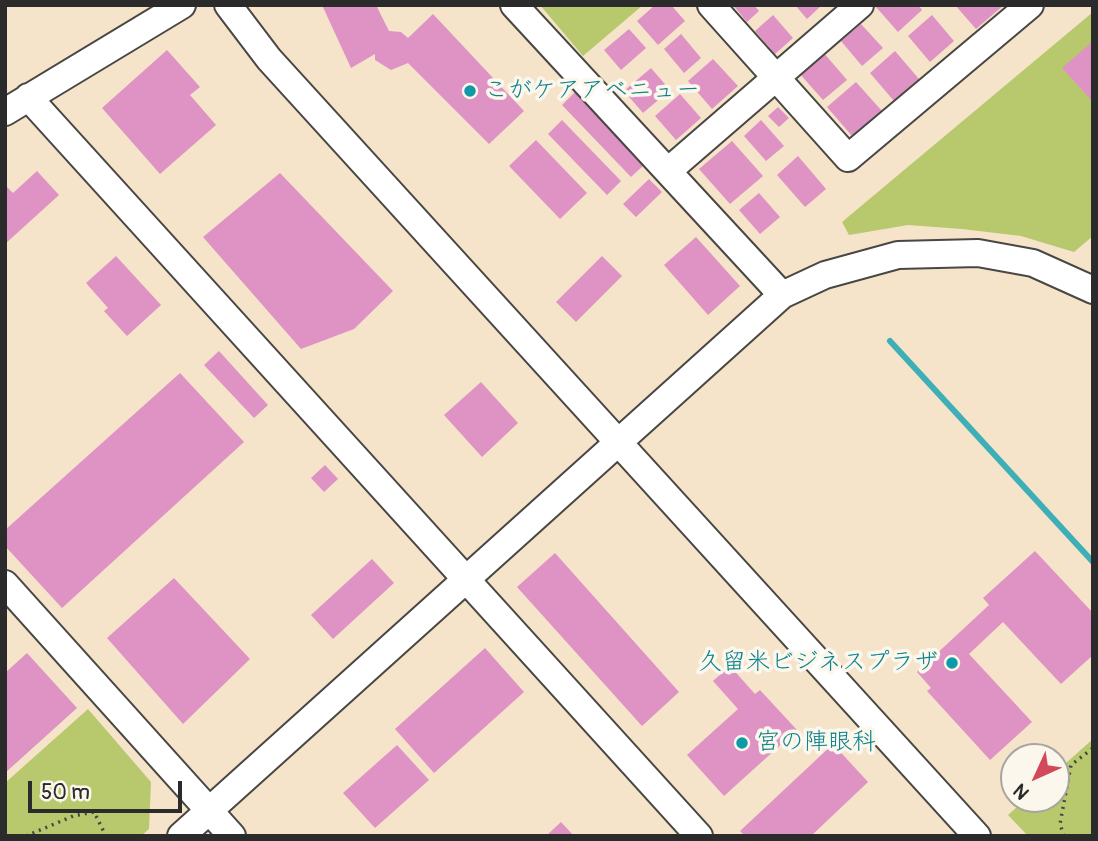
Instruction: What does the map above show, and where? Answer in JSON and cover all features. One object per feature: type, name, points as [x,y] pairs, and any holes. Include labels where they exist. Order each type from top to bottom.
[{"type":"street","points":[[5,112],[182,5]]},
{"type":"street","points":[[228,5],[269,59],[977,836]]},
{"type":"street","points":[[514,5],[782,295]]},
{"type":"street","points":[[711,5],[848,158],[1030,5]]},
{"type":"street","points":[[668,171],[860,5]]},
{"type":"street","points":[[28,97],[699,836]]},
{"type":"street","points":[[181,836],[782,295],[825,275],[898,255],[978,253],[1033,263],[1093,290]]},
{"type":"street","points":[[5,584],[233,836]]},
{"type":"path","points":[[1064,836],[1060,824],[1071,765],[1093,748]]},
{"type":"path","points":[[26,836],[73,816],[94,812],[106,836]]},
{"type":"green space","points":[[540,5],[643,5],[583,56]]},
{"type":"green space","points":[[1093,12],[1093,236],[1074,252],[1021,236],[962,229],[908,225],[849,235],[842,222]]},
{"type":"green space","points":[[88,709],[151,782],[149,829],[141,836],[5,836],[5,783]]},
{"type":"green space","points":[[1093,739],[1093,836],[1028,836],[1008,815],[1070,813],[1070,760]]},
{"type":"building","name":"こがケアアベニュー","points":[[322,5],[376,5],[389,31],[401,32],[408,38],[433,14],[524,111],[489,144],[408,63],[391,70],[375,60],[375,54],[351,68]]},
{"type":"building","points":[[655,5],[671,5],[685,21],[658,45],[637,21]]},
{"type":"building","points":[[733,5],[754,5],[759,11],[747,22]]},
{"type":"building","points":[[795,5],[822,5],[807,19]]},
{"type":"building","points":[[918,5],[922,10],[898,32],[876,7]]},
{"type":"building","points":[[955,5],[1004,5],[976,29]]},
{"type":"building","points":[[773,15],[793,38],[775,54],[755,31]]},
{"type":"building","points":[[932,15],[954,41],[930,62],[908,36]]},
{"type":"building","points":[[861,24],[883,48],[862,66],[841,41]]},
{"type":"building","points":[[629,29],[646,48],[621,70],[604,50]]},
{"type":"building","points":[[681,34],[701,58],[684,73],[664,49]]},
{"type":"building","points":[[1093,41],[1093,102],[1062,68]]},
{"type":"building","points":[[167,50],[200,87],[190,95],[216,125],[160,174],[102,108]]},
{"type":"building","points":[[895,51],[919,79],[894,101],[870,73]]},
{"type":"building","points":[[823,52],[847,80],[823,100],[799,73]]},
{"type":"building","points":[[713,59],[738,86],[712,109],[688,81]]},
{"type":"building","points":[[651,68],[670,90],[643,113],[624,91]]},
{"type":"building","points":[[856,82],[882,111],[852,136],[827,107]]},
{"type":"building","points":[[575,92],[645,164],[631,177],[562,105]]},
{"type":"building","points":[[680,94],[701,118],[676,140],[655,116]]},
{"type":"building","points":[[778,107],[789,118],[779,127],[768,116]]},
{"type":"building","points":[[562,120],[621,181],[607,195],[548,134]]},
{"type":"building","points":[[761,120],[784,146],[766,161],[744,136]]},
{"type":"building","points":[[536,140],[587,193],[560,219],[509,166]]},
{"type":"building","points":[[732,141],[763,176],[730,204],[699,169]]},
{"type":"building","points":[[798,156],[826,189],[805,207],[777,175]]},
{"type":"building","points":[[37,171],[59,195],[5,244],[5,185],[13,193]]},
{"type":"building","points":[[280,173],[393,291],[354,329],[301,349],[203,237]]},
{"type":"building","points":[[649,179],[662,192],[636,217],[623,204]]},
{"type":"building","points":[[759,193],[780,217],[760,234],[739,210]]},
{"type":"building","points":[[696,237],[740,286],[708,315],[664,265]]},
{"type":"building","points":[[116,256],[161,305],[127,336],[104,311],[108,308],[86,283]]},
{"type":"building","points":[[602,256],[622,276],[576,322],[556,302]]},
{"type":"building","points":[[219,351],[268,405],[254,418],[204,365]]},
{"type":"building","points":[[180,373],[244,442],[62,608],[5,546],[5,530]]},
{"type":"building","points":[[481,382],[518,423],[482,457],[444,415]]},
{"type":"building","points":[[325,465],[338,479],[324,492],[311,478]]},
{"type":"building","name":"久留米ビジネスプラザ","points":[[1035,551],[1093,613],[1093,655],[1061,684],[1003,622],[969,654],[1032,722],[1009,743],[1000,743],[1000,751],[990,760],[927,691],[931,688],[917,672],[989,605],[983,598]]},
{"type":"building","points":[[555,553],[679,692],[642,726],[517,587]]},
{"type":"building","points":[[372,559],[394,583],[333,639],[311,615]]},
{"type":"building","points":[[174,578],[250,659],[183,724],[107,638]]},
{"type":"building","points":[[485,648],[524,692],[434,773],[395,729]]},
{"type":"building","points":[[27,653],[77,708],[5,773],[5,673]]},
{"type":"building","name":"宮の陣眼科","points":[[730,666],[755,694],[760,690],[797,730],[724,796],[687,755],[738,709],[713,681]]},
{"type":"building","points":[[833,744],[868,782],[811,836],[745,836],[740,831]]},
{"type":"building","points":[[397,745],[429,780],[375,828],[343,793]]},
{"type":"building","points":[[561,822],[574,836],[546,836]]},
{"type":"waterway","points":[[890,341],[1093,562]]},
{"type":"place","name":"こがケアアベニュー","points":[[470,91]]},
{"type":"place","name":"久留米ビジネスプラザ","points":[[952,663]]},
{"type":"place","name":"宮の陣眼科","points":[[742,743]]}]
